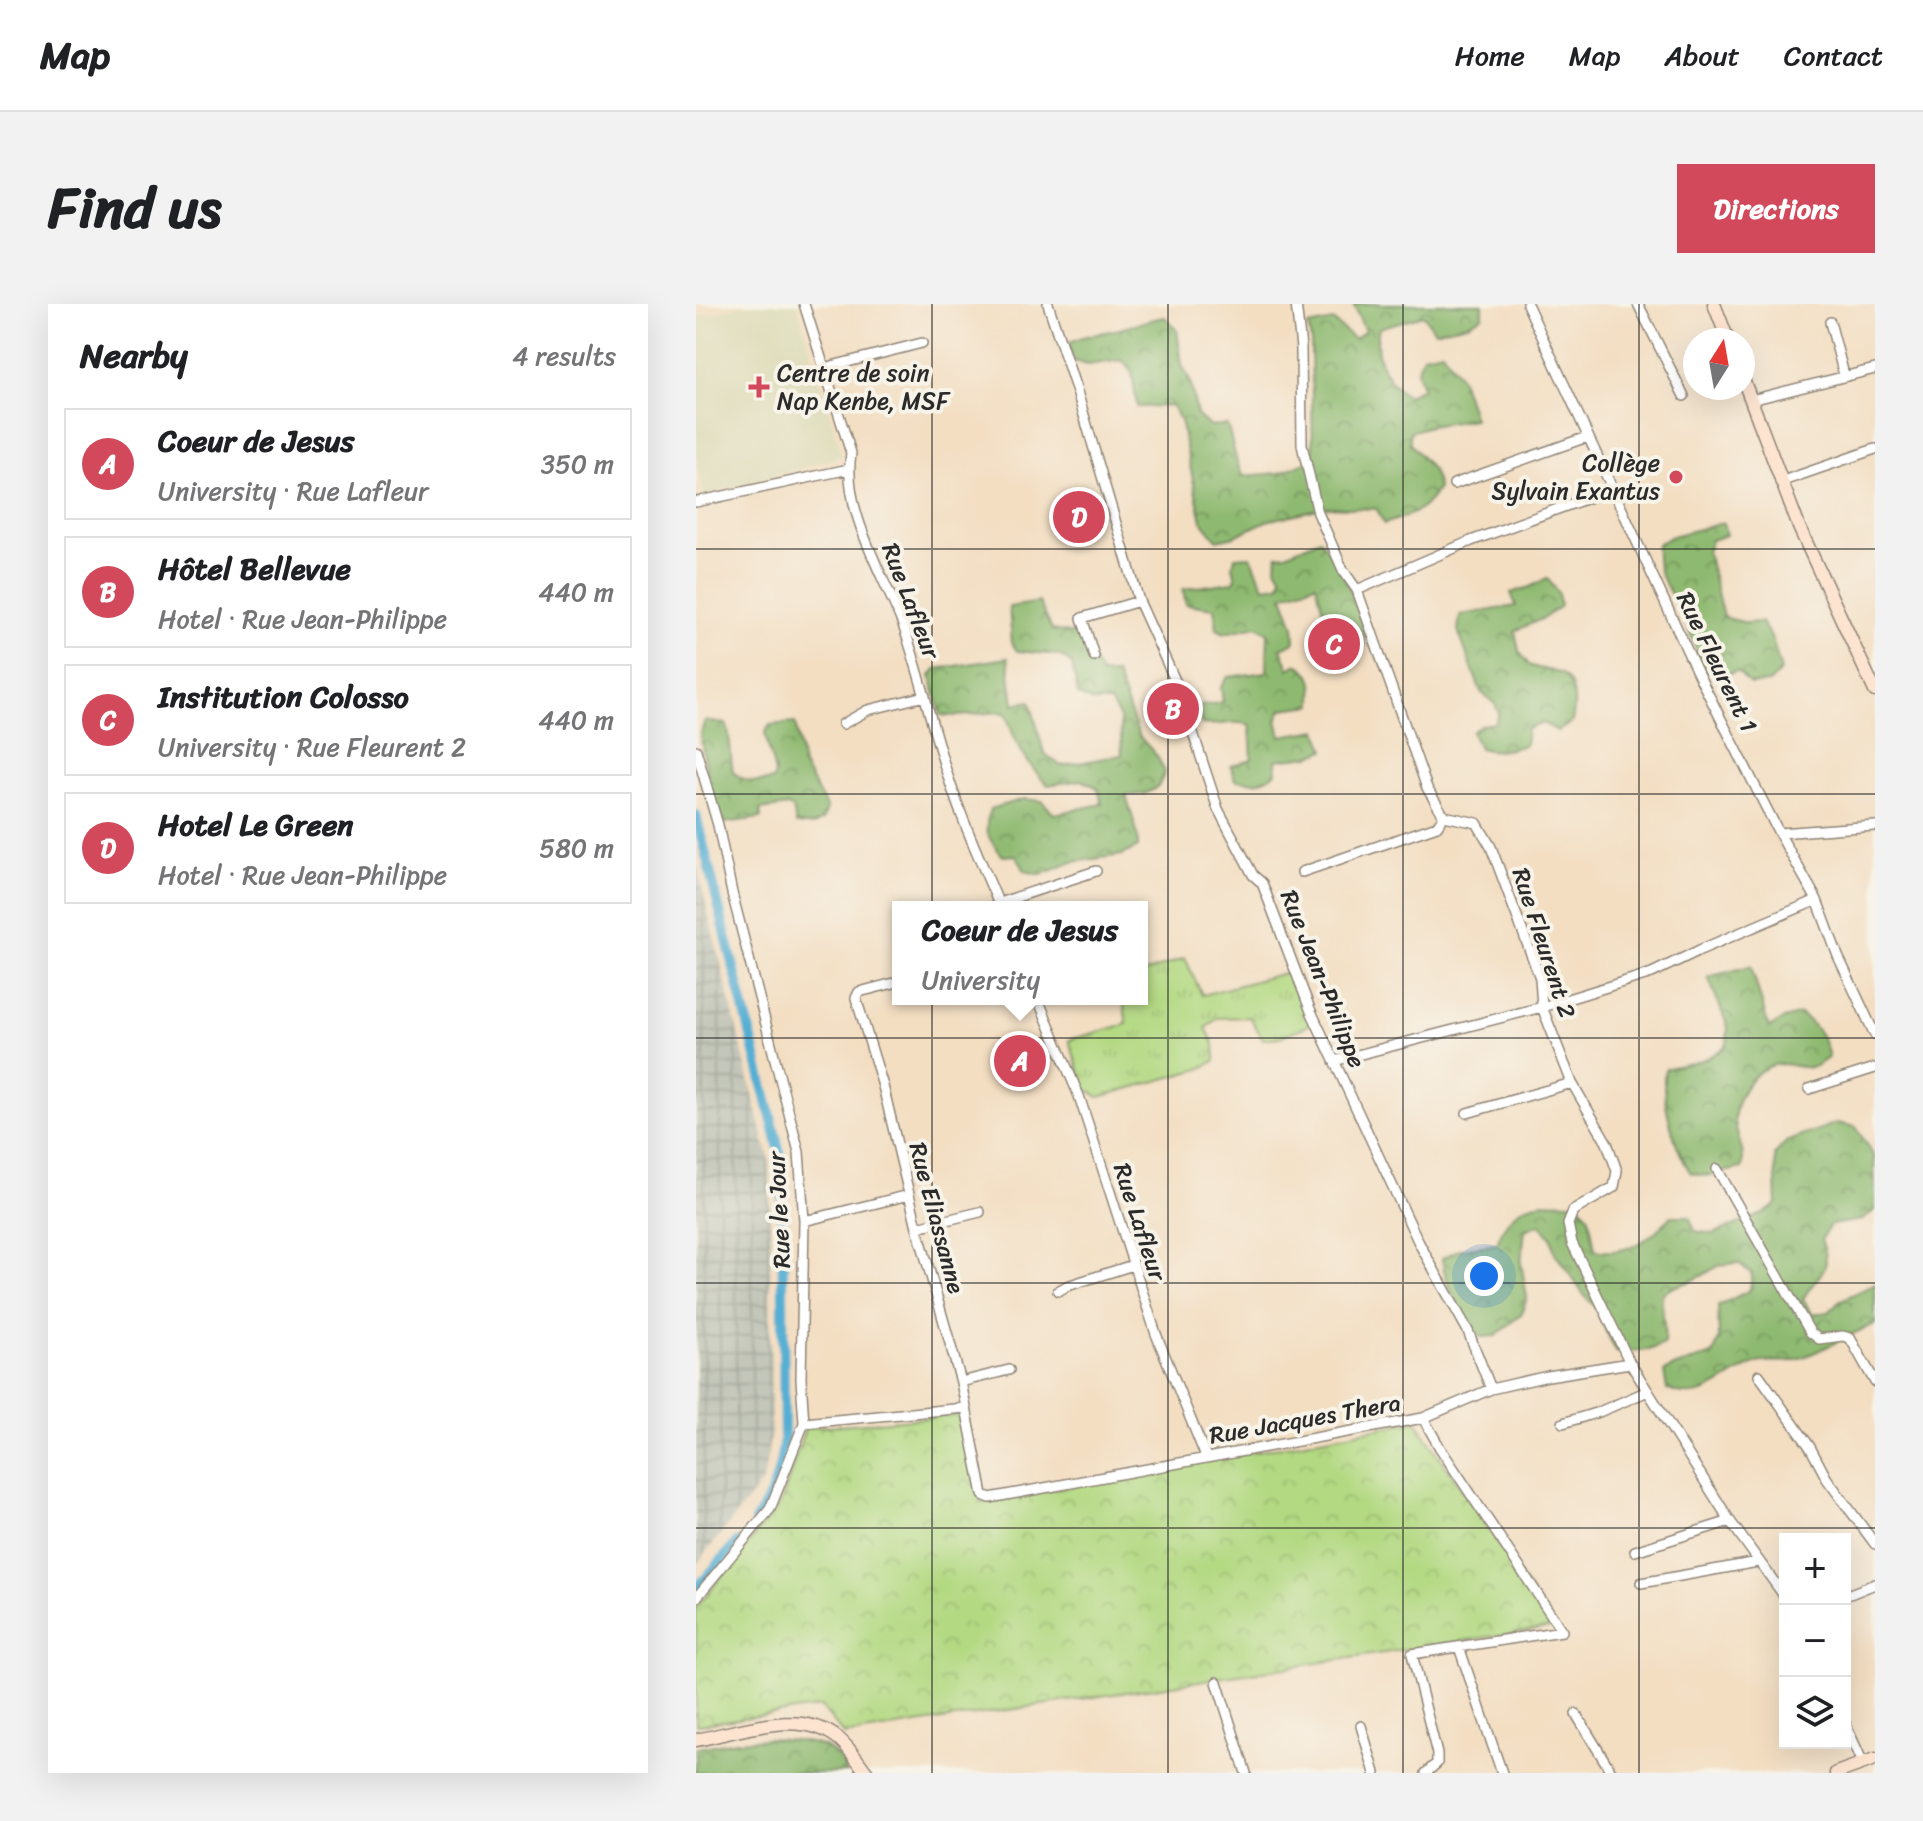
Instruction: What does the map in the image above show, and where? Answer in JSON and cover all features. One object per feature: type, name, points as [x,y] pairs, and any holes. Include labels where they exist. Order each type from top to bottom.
[{"type":"main road","points":[[1714,304],[1723,328]]},
{"type":"main road","points":[[1751,400],[1780,482],[1875,691]]},
{"type":"main road","points":[[696,1740],[782,1723],[807,1725],[826,1730],[843,1742],[867,1773]]},
{"type":"main road","points":[[1839,1773],[1869,1761]]},
{"type":"street","name":"Rue Lafleur","points":[[804,304],[851,453],[849,469],[855,504],[879,576],[902,624],[953,793],[997,901]]},
{"type":"street","name":"Rue Jean-Philippe","points":[[1048,304],[1139,601],[1178,687],[1218,809],[1253,875],[1262,883],[1310,1009],[1419,1243],[1468,1331],[1491,1389]]},
{"type":"street","points":[[1296,304],[1301,348],[1302,445],[1318,513],[1343,570],[1357,590],[1427,788],[1444,816],[1437,826],[1302,872]]},
{"type":"street","name":"Rue Fleurent 1","points":[[1527,304],[1698,674],[1779,833],[1817,900],[1838,956],[1875,1035]]},
{"type":"street","points":[[1638,304],[1683,394]]},
{"type":"street","points":[[1830,322],[1844,375]]},
{"type":"street","points":[[824,368],[922,343]]},
{"type":"street","points":[[1755,399],[1875,369]]},
{"type":"street","points":[[1454,484],[1587,437]]},
{"type":"street","points":[[1780,482],[1875,449]]},
{"type":"street","points":[[696,502],[849,469]]},
{"type":"street","points":[[1357,590],[1471,541],[1612,489]]},
{"type":"street","points":[[1094,656],[1082,618],[1139,601]]},
{"type":"street","points":[[843,724],[868,710],[925,696]]},
{"type":"street","name":"Rue le Jour","points":[[696,750],[718,825],[732,893],[799,1152],[804,1221],[801,1379],[804,1423]]},
{"type":"street","name":"Rue Fleurent 2","points":[[1444,816],[1477,823],[1491,847],[1540,978],[1542,1007],[1572,1083],[1607,1143],[1617,1171],[1614,1187],[1573,1211],[1568,1224],[1572,1243],[1630,1363],[1730,1521],[1779,1589]]},
{"type":"street","points":[[1779,833],[1875,826]]},
{"type":"street","points":[[1010,901],[1096,871]]},
{"type":"street","points":[[1334,1061],[1542,1007],[1652,973],[1817,900]]},
{"type":"street","name":"Rue Eliassanne","points":[[892,984],[859,992],[856,998],[883,1086],[917,1227],[961,1382],[983,1495]]},
{"type":"street","name":"Rue Lafleur","points":[[1041,1005],[1079,1096],[1156,1334],[1206,1457]]},
{"type":"street","points":[[1809,1089],[1875,1068]]},
{"type":"street","points":[[1467,1113],[1572,1083]]},
{"type":"street","points":[[1717,1169],[1810,1332],[1819,1339],[1850,1338],[1875,1382]]},
{"type":"street","points":[[804,1221],[909,1195]]},
{"type":"street","points":[[917,1227],[980,1212]]},
{"type":"street","points":[[1058,1291],[1133,1265]]},
{"type":"street","name":"Rue Jacques Thera","points":[[983,1495],[990,1498],[1423,1418],[1491,1389],[1630,1363]]},
{"type":"street","points":[[961,1382],[1009,1370]]},
{"type":"street","points":[[1759,1375],[1810,1447],[1827,1479],[1875,1544]]},
{"type":"street","points":[[1563,1423],[1648,1391]]},
{"type":"street","points":[[696,1598],[770,1509],[804,1423],[965,1408]]},
{"type":"street","points":[[1423,1418],[1562,1631],[1412,1654],[1437,1754],[1437,1763],[1426,1773]]},
{"type":"street","points":[[1635,1551],[1730,1521]]},
{"type":"street","points":[[1641,1583],[1758,1562]]},
{"type":"street","points":[[1851,1594],[1875,1584]]},
{"type":"street","points":[[1459,1647],[1502,1773]]},
{"type":"street","points":[[1217,1682],[1246,1773]]},
{"type":"street","points":[[1576,1714],[1612,1773]]},
{"type":"street","points":[[1361,1726],[1375,1773]]},
{"type":"street","points":[[1851,1732],[1869,1761]]},
{"type":"shaded area","name":"Centre de soin Nap Kenbe, MSF","points":[[746,304],[797,304],[842,456],[705,496],[696,464],[696,318]]},
{"type":"shaded area","points":[[696,864],[770,1164],[771,1433],[763,1481],[696,1565]]},
{"type":"green space","points":[[1353,304],[1483,304],[1483,316],[1468,324],[1435,331],[1423,315],[1379,328],[1379,357],[1387,375],[1399,390],[1407,396],[1422,388],[1417,371],[1423,355],[1442,351],[1461,379],[1474,419],[1410,432],[1410,444],[1433,471],[1438,488],[1422,508],[1384,524],[1377,509],[1326,507],[1266,521],[1235,536],[1217,540],[1202,521],[1180,420],[1172,406],[1137,407],[1132,373],[1122,360],[1087,365],[1072,360],[1068,343],[1165,317],[1177,330],[1182,365],[1190,381],[1197,415],[1209,426],[1227,425],[1243,476],[1279,473],[1313,459],[1311,341],[1308,326],[1333,321],[1354,339],[1365,331]]},
{"type":"green space","points":[[1723,523],[1726,535],[1711,540],[1707,552],[1723,617],[1747,623],[1761,622],[1772,639],[1781,671],[1769,683],[1750,684],[1737,671],[1721,676],[1704,669],[1683,616],[1660,573],[1657,544],[1672,536]]},
{"type":"green space","points":[[1320,539],[1350,590],[1365,646],[1341,657],[1327,643],[1326,621],[1316,584],[1283,595],[1294,626],[1295,642],[1281,648],[1289,669],[1297,664],[1311,676],[1313,705],[1282,709],[1277,720],[1281,736],[1318,730],[1325,750],[1310,756],[1276,760],[1276,772],[1262,780],[1235,780],[1231,766],[1252,759],[1250,725],[1202,724],[1195,707],[1223,702],[1221,687],[1228,677],[1267,672],[1268,633],[1257,626],[1225,633],[1217,629],[1215,608],[1186,604],[1183,589],[1233,582],[1236,578],[1233,566],[1235,557],[1251,556],[1264,587],[1279,585],[1282,577],[1276,567],[1277,555]]},
{"type":"green space","points":[[1547,578],[1558,593],[1560,606],[1544,618],[1515,631],[1519,651],[1529,665],[1561,674],[1570,683],[1574,703],[1572,722],[1558,731],[1543,723],[1527,729],[1525,745],[1519,747],[1497,751],[1479,748],[1472,732],[1481,725],[1495,723],[1499,714],[1495,704],[1481,692],[1458,631],[1460,615],[1516,606],[1511,593]]},
{"type":"green space","points":[[1039,602],[1052,630],[1079,635],[1101,674],[1116,674],[1139,736],[1157,756],[1165,772],[1158,787],[1144,794],[1126,795],[1136,827],[1138,847],[1122,855],[1072,862],[1041,875],[1025,871],[1016,855],[1003,856],[994,845],[987,829],[990,809],[1024,799],[1042,801],[1054,814],[1102,804],[1098,788],[1082,780],[1048,785],[1022,752],[1006,713],[941,715],[931,676],[936,669],[1008,658],[1014,704],[1030,701],[1044,753],[1061,766],[1122,755],[1120,718],[1110,702],[1093,702],[1078,695],[1072,664],[1059,655],[1017,651],[1012,643],[1009,607]]},
{"type":"green space","points":[[705,721],[726,724],[733,772],[757,782],[773,780],[775,773],[765,733],[770,725],[795,723],[803,766],[827,808],[823,820],[813,825],[796,824],[793,809],[788,806],[760,810],[761,818],[725,823],[710,788],[700,735]]},
{"type":"green space","points":[[1185,958],[1202,995],[1285,973],[1301,994],[1311,1024],[1280,1037],[1263,1039],[1250,1017],[1217,1018],[1206,1028],[1214,1044],[1215,1061],[1200,1069],[1099,1097],[1085,1088],[1069,1040],[1127,1024],[1124,1005],[1148,1005],[1148,972]]},
{"type":"green space","points":[[1751,966],[1769,1028],[1800,1014],[1819,1032],[1829,1057],[1813,1067],[1773,1065],[1756,1074],[1744,1088],[1735,1114],[1743,1155],[1742,1168],[1706,1176],[1691,1173],[1679,1151],[1670,1123],[1665,1069],[1706,1058],[1727,1044],[1728,1027],[1708,977]]},
{"type":"green space","points":[[1837,1123],[1856,1127],[1874,1157],[1875,1210],[1862,1220],[1830,1225],[1821,1240],[1825,1266],[1803,1299],[1812,1314],[1829,1312],[1841,1300],[1875,1284],[1875,1324],[1815,1352],[1790,1361],[1758,1363],[1703,1392],[1680,1394],[1667,1389],[1664,1372],[1713,1355],[1719,1339],[1718,1306],[1750,1290],[1752,1274],[1739,1263],[1723,1265],[1669,1289],[1662,1294],[1664,1344],[1649,1350],[1616,1352],[1595,1307],[1555,1253],[1551,1237],[1540,1224],[1525,1230],[1521,1263],[1527,1297],[1522,1313],[1496,1336],[1480,1337],[1451,1290],[1442,1258],[1460,1249],[1497,1244],[1510,1219],[1518,1211],[1538,1203],[1578,1203],[1589,1217],[1595,1250],[1607,1251],[1618,1251],[1638,1244],[1671,1216],[1689,1216],[1695,1231],[1713,1234],[1763,1214],[1777,1204],[1775,1154],[1787,1141]]},
{"type":"green space","points":[[959,1415],[981,1503],[1416,1421],[1554,1627],[844,1735],[821,1707],[696,1725],[696,1608],[781,1503],[805,1428]]},
{"type":"green space","points":[[771,1739],[805,1742],[826,1748],[842,1762],[847,1773],[696,1773],[696,1748]]},
{"type":"waterway","points":[[696,815],[782,1161],[784,1440],[775,1483],[755,1521]]},
{"type":"waterway","points":[[696,1589],[737,1543]]},
{"type":"place","name":"Centre de soin Nap Kenbe, MSF","points":[[759,387]]},
{"type":"place","name":"Collège Sylvain Exantus","points":[[1676,477]]},
{"type":"place","name":"Hotel Le Green","points":[[1079,517]]},
{"type":"place","name":"Institution Colosso","points":[[1334,644]]},
{"type":"place","name":"Hôtel Bellevue","points":[[1173,709]]},
{"type":"place","name":"Coeur de Jesus","points":[[1020,1061]]}]
